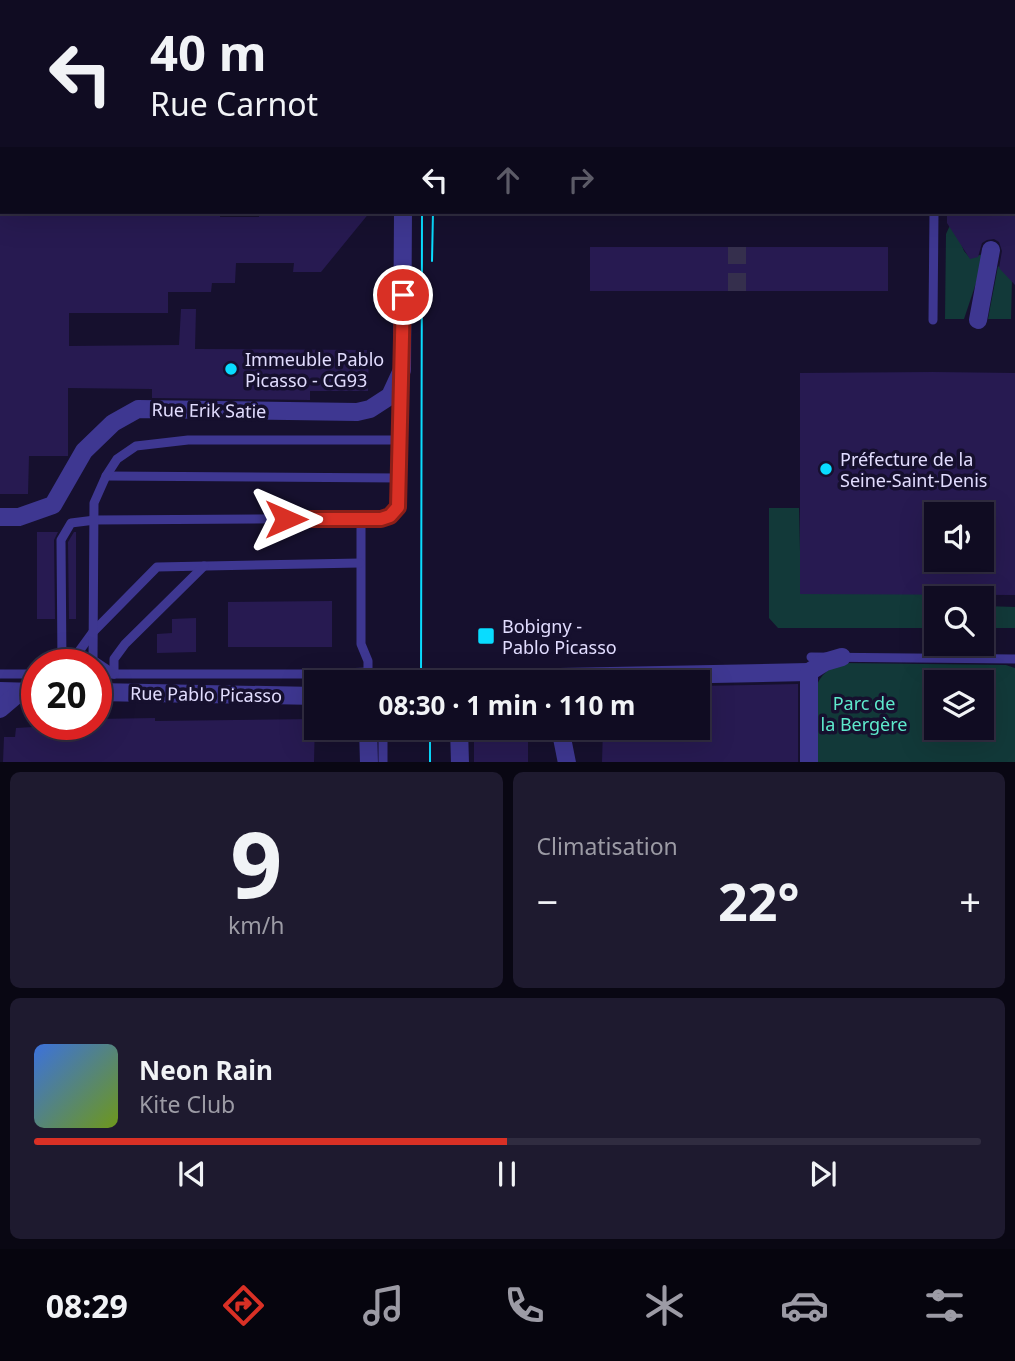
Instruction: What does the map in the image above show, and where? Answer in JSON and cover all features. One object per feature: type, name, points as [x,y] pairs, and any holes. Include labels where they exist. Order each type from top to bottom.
[{"type":"street","points":[[402,370],[403,214]]},
{"type":"street","points":[[978,320],[991,250]]},
{"type":"street","name":"Rue Erik Satie","points":[[0,517],[19,517],[53,505],[84,451],[113,423],[138,409],[364,411],[390,396],[402,370]]},
{"type":"street","points":[[710,671],[810,665],[842,657]]},
{"type":"street","points":[[809,762],[810,665]]},
{"type":"street","points":[[0,691],[21,692]]},
{"type":"street","name":"Rue Pablo Picasso","points":[[112,692],[304,696]]},
{"type":"street","points":[[0,709],[21,697]]},
{"type":"street","points":[[368,740],[369,762]]},
{"type":"street","points":[[459,740],[460,762]]},
{"type":"street","points":[[562,740],[567,762]]},
{"type":"lane","points":[[933,320],[934,214]]},
{"type":"lane","points":[[62,649],[61,540],[71,523],[94,520],[361,520],[384,519],[393,514],[400,503],[402,370]]},
{"type":"lane","points":[[304,674],[114,674],[93,660],[94,503],[117,459],[136,446],[188,440],[401,440]]},
{"type":"lane","points":[[106,476],[400,478]]},
{"type":"lane","points":[[361,520],[361,644],[368,661],[368,670]]},
{"type":"lane","points":[[81,649],[93,632],[158,567],[360,563]]},
{"type":"lane","points":[[114,674],[114,659],[125,644],[204,566]]},
{"type":"lane","points":[[842,657],[1015,659]]},
{"type":"lane","points":[[0,674],[21,674]]},
{"type":"lane","points":[[383,740],[383,762]]},
{"type":"green space","points":[[952,221],[964,251],[970,258],[986,253],[964,319],[945,319],[946,234]]},
{"type":"green space","points":[[998,266],[1012,279],[1011,319],[988,319]]},
{"type":"green space","points":[[769,508],[799,508],[801,594],[924,594],[924,628],[778,628],[769,618]]},
{"type":"green space","points":[[994,606],[1015,607],[1015,628],[994,628]]},
{"type":"green space","name":"Parc de la Bergère","points":[[844,663],[1006,665],[1015,668],[1015,762],[815,762],[815,690],[820,679],[829,670]]},
{"type":"building","points":[[0,214],[220,214],[220,217],[259,217],[259,214],[368,214],[321,272],[293,272],[294,263],[236,263],[235,283],[212,283],[211,292],[168,292],[168,313],[69,313],[69,346],[179,345],[181,309],[196,309],[195,349],[369,350],[368,391],[310,391],[310,400],[152,398],[152,389],[68,388],[68,456],[29,456],[28,494],[0,494]]},
{"type":"building","points":[[947,214],[1015,214],[1015,285],[999,268],[1002,251],[999,242],[994,239],[987,240],[982,243],[978,257],[970,259],[947,223]]},
{"type":"building","points":[[590,247],[888,247],[888,291],[590,291]]},
{"type":"building","points":[[800,373],[1015,373],[1015,595],[994,595],[994,586],[924,586],[924,595],[800,594]]},
{"type":"building","points":[[37,532],[58,532],[54,540],[55,619],[37,619]]},
{"type":"building","points":[[74,532],[76,619],[69,619],[68,542]]},
{"type":"building","points":[[332,601],[332,647],[228,647],[228,602]]},
{"type":"building","points":[[196,618],[196,652],[157,653],[157,634],[172,633],[172,619]]},
{"type":"building","points":[[798,684],[798,762],[602,762],[603,740],[710,740],[710,686]]},
{"type":"building","points":[[155,718],[155,721],[304,719],[304,740],[315,740],[314,762],[3,762],[4,737],[15,737],[16,728],[21,728],[21,740],[112,740],[112,719]]},
{"type":"building","points":[[474,740],[528,740],[528,762],[474,762]]},
{"type":"tunnel","points":[[737,247],[737,291]]},
{"type":"tram line","points":[[421,670],[422,214]]},
{"type":"tram line","points":[[432,261],[433,214]]},
{"type":"tram line","points":[[430,740],[430,762]]},
{"type":"place","name":"Immeuble Pablo Picasso - CG93","points":[[231,369]]},
{"type":"place","name":"Préfecture de la Seine-Saint-Denis","points":[[826,469]]},
{"type":"place","name":"Bobigny - Pablo Picasso","points":[[486,636]]},
{"type":"route","points":[[286,519],[381,519],[393,514],[398,507],[403,295]]}]
